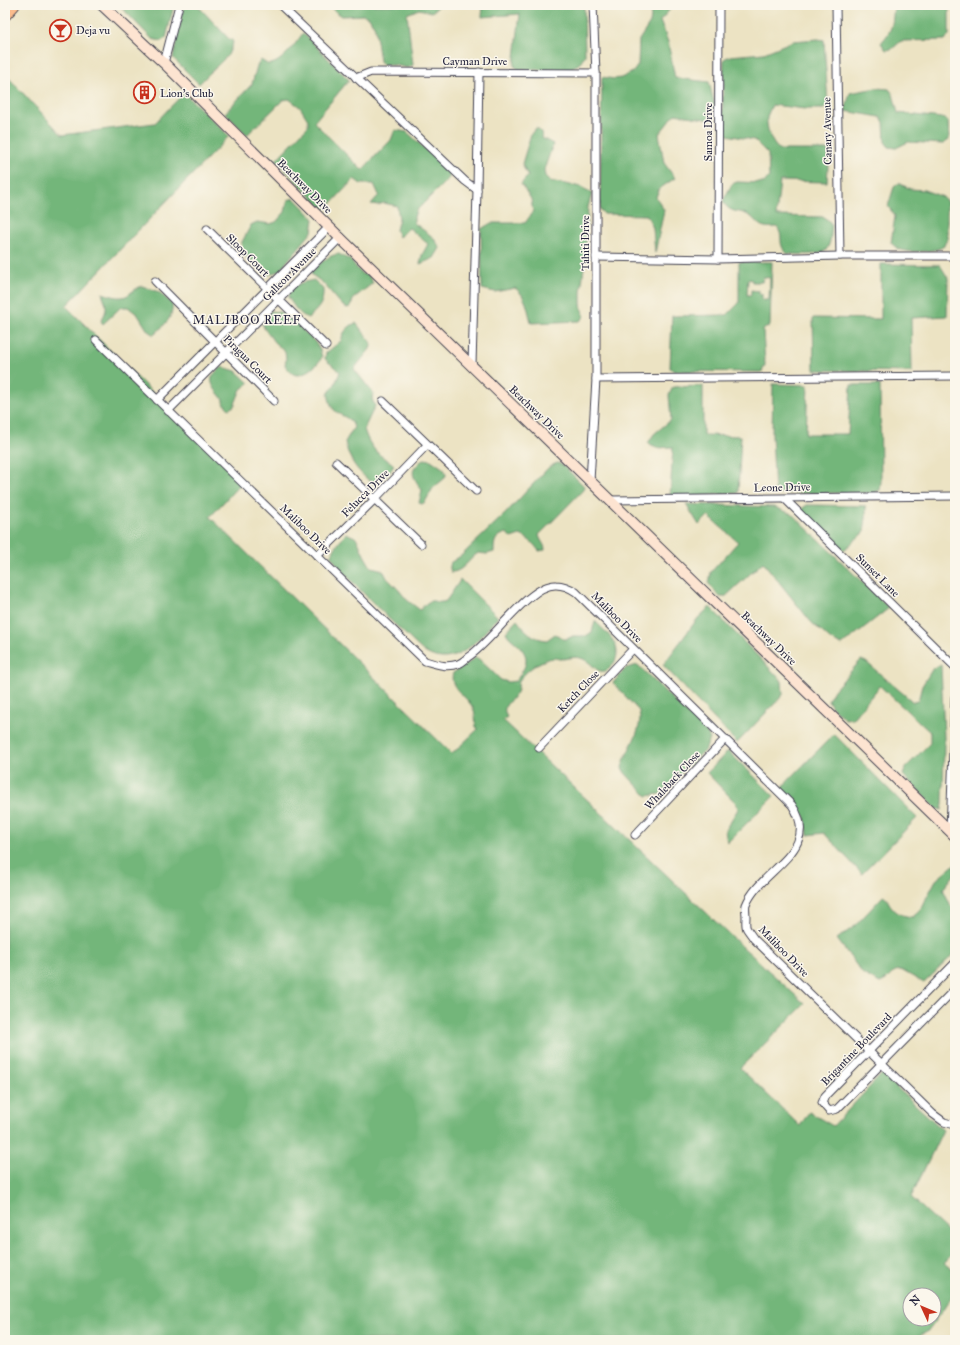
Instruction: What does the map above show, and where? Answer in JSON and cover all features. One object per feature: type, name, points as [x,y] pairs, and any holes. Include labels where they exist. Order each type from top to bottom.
[{"type":"main road","points":[[5,15],[14,5]]},
{"type":"street","name":"Beachway Drive","points":[[102,5],[164,63],[329,227],[952,834]]},
{"type":"street","points":[[164,63],[179,5]]},
{"type":"street","points":[[280,5],[465,181],[478,190]]},
{"type":"street","name":"Tahiti Drive","points":[[590,481],[596,379],[596,73],[593,5]]},
{"type":"street","name":"Samoa Drive","points":[[718,259],[719,5]]},
{"type":"street","name":"Canary Avenue","points":[[836,5],[840,256]]},
{"type":"street","name":"Cayman Drive","points":[[356,78],[372,72],[596,73]]},
{"type":"street","points":[[472,365],[478,190],[478,72]]},
{"type":"street","name":"Galleon Avenue","points":[[157,400],[329,227]]},
{"type":"street","name":"Sloop Court","points":[[207,229],[326,346]]},
{"type":"street","name":"Galleon Avenue","points":[[168,411],[340,237]]},
{"type":"street","points":[[596,257],[718,259],[840,256],[955,256]]},
{"type":"street","name":"Piragua Court","points":[[155,281],[274,402]]},
{"type":"street","name":"Maliboo Drive","points":[[96,340],[425,661],[441,666],[458,664],[476,652],[528,599],[545,587],[556,585],[567,587],[576,592],[792,805],[796,811],[800,821],[801,831],[798,842],[792,852],[755,890],[746,906],[746,928],[754,939],[933,1114],[944,1122],[955,1125]]},
{"type":"street","points":[[596,379],[955,376]]},
{"type":"street","points":[[383,401],[476,491]]},
{"type":"street","name":"Felucca Drive","points":[[317,556],[376,499],[427,445]]},
{"type":"street","points":[[336,462],[422,544]]},
{"type":"street","name":"Leone Drive","points":[[610,500],[955,496]]},
{"type":"street","name":"Sunset Lane","points":[[785,498],[955,667]]},
{"type":"street","name":"Ketch Close","points":[[539,748],[633,649]]},
{"type":"street","points":[[952,834],[955,697]]},
{"type":"street","name":"Whaleback Close","points":[[635,835],[725,740]]},
{"type":"street","name":"Brigantine Boulevard","points":[[955,963],[825,1096],[822,1103],[829,1111],[837,1109],[955,989]]},
{"type":"green space","points":[[119,5],[174,5],[166,38],[161,41],[152,39]]},
{"type":"green space","points":[[184,5],[197,5],[229,39],[232,40],[233,43],[228,55],[199,84],[173,58]]},
{"type":"green space","points":[[334,5],[440,5],[432,12],[419,9],[407,14],[413,65],[408,68],[395,65],[383,65],[380,61],[375,28],[369,17],[363,15],[342,16],[332,9]]},
{"type":"green space","points":[[483,5],[584,5],[585,55],[581,62],[572,69],[520,70],[514,66],[520,14],[482,17]]},
{"type":"green space","points":[[648,5],[685,5],[671,8],[660,21],[668,42],[675,78],[709,82],[715,107],[711,120],[675,114],[659,134],[664,163],[675,178],[659,189],[656,197],[664,210],[655,253],[653,228],[647,215],[604,214],[600,209],[602,77],[614,79],[621,78],[633,72],[638,65],[639,40],[650,23],[651,16]]},
{"type":"green space","points":[[894,5],[949,5],[949,35],[945,40],[901,41],[892,49],[886,50],[881,43],[890,29]]},
{"type":"green space","points":[[303,33],[349,80],[314,122],[362,170],[391,140],[395,130],[407,132],[449,171],[449,178],[416,211],[414,217],[414,223],[434,238],[440,248],[434,258],[420,264],[422,255],[428,244],[409,228],[399,237],[396,230],[399,218],[397,206],[384,203],[378,205],[371,204],[379,195],[374,184],[361,184],[354,179],[326,209],[321,207],[276,160],[308,126],[308,120],[300,107],[289,99],[283,100],[247,135],[225,113],[252,84],[257,66],[261,60],[267,64],[277,62],[297,42]]},
{"type":"green space","points":[[824,40],[828,104],[824,109],[805,109],[772,105],[767,115],[768,131],[774,144],[780,150],[829,150],[827,182],[780,181],[776,216],[823,217],[828,220],[832,225],[828,248],[819,253],[788,254],[782,247],[780,234],[777,227],[768,227],[758,224],[750,216],[732,210],[723,201],[732,184],[737,182],[764,183],[769,177],[768,154],[754,140],[727,135],[722,131],[724,59],[730,56],[764,53],[793,41]]},
{"type":"green space","points":[[5,74],[62,135],[155,123],[184,93],[229,136],[66,306],[242,482],[210,517],[452,754],[478,729],[476,727],[473,708],[453,683],[453,673],[475,657],[501,680],[508,682],[516,681],[525,666],[526,658],[522,649],[509,637],[506,632],[517,620],[523,628],[533,636],[547,640],[555,634],[563,639],[573,636],[586,636],[592,632],[595,621],[612,639],[617,649],[617,655],[612,666],[605,671],[600,671],[587,661],[577,657],[560,659],[550,658],[536,665],[520,680],[517,692],[505,707],[507,717],[503,720],[733,938],[805,1004],[740,1068],[800,1126],[809,1112],[833,1126],[882,1074],[943,1130],[911,1197],[955,1238],[955,1251],[944,1263],[955,1270],[955,1293],[942,1311],[942,1287],[902,1287],[902,1327],[931,1327],[927,1332],[911,1340],[5,1340]]},
{"type":"green space","points":[[876,88],[889,89],[893,94],[898,113],[942,118],[948,121],[949,140],[943,144],[908,142],[896,148],[889,147],[885,142],[884,122],[880,117],[845,111],[850,93]]},
{"type":"green space","points":[[536,128],[541,132],[542,138],[553,144],[544,170],[545,176],[550,181],[581,187],[592,193],[588,207],[585,259],[581,292],[581,305],[584,317],[580,321],[531,323],[528,308],[524,299],[515,288],[495,292],[482,289],[481,229],[491,223],[525,223],[533,212],[531,199],[521,184],[528,176],[522,164],[531,134]]},
{"type":"green space","points":[[899,183],[910,189],[924,190],[943,197],[947,202],[947,240],[944,246],[930,251],[906,251],[899,249],[891,243],[895,216],[888,206],[894,187]]},
{"type":"green space","points":[[294,198],[314,219],[312,232],[279,271],[268,275],[244,255],[241,249],[242,242],[251,225],[257,222],[270,224],[276,222],[285,212],[288,200]]},
{"type":"green space","points":[[339,254],[350,260],[362,274],[368,275],[373,283],[354,298],[350,307],[347,308],[342,305],[323,283],[312,275],[311,272],[327,258]]},
{"type":"green space","points":[[739,262],[772,262],[770,325],[763,330],[765,365],[762,372],[674,371],[670,368],[672,316],[727,315],[739,303]],"holes":[[[763,277],[770,278],[769,300],[762,300],[762,294],[759,294],[759,291],[751,290],[751,295],[747,295],[748,279],[752,280],[752,282],[762,282]]]},
{"type":"green space","points":[[881,264],[940,265],[948,278],[947,316],[911,318],[912,372],[814,370],[813,318],[881,319]]},
{"type":"green space","points":[[314,280],[323,289],[323,294],[317,309],[308,318],[294,307],[288,297],[292,289],[298,284]]},
{"type":"green space","points":[[142,286],[159,292],[172,304],[170,318],[154,335],[148,331],[138,315],[128,307],[121,307],[103,324],[101,321],[106,307],[102,293],[115,297],[122,297]]},
{"type":"green space","points":[[270,311],[286,313],[315,342],[320,350],[322,357],[308,372],[295,375],[290,372],[285,365],[285,352],[274,342],[262,323]]},
{"type":"green space","points":[[356,323],[372,343],[370,349],[354,369],[373,393],[372,399],[375,406],[364,429],[374,449],[394,465],[380,481],[373,484],[355,466],[349,455],[345,442],[354,427],[352,423],[347,418],[337,413],[331,405],[328,394],[335,384],[340,372],[325,359],[326,353],[341,341],[348,328]]},
{"type":"green space","points":[[223,367],[236,371],[249,383],[241,389],[234,406],[229,409],[215,389],[212,381],[214,374]]},
{"type":"green space","points":[[773,384],[808,385],[806,434],[848,434],[851,385],[880,385],[880,490],[874,493],[775,493],[772,435]]},
{"type":"green space","points":[[703,386],[703,435],[741,436],[738,493],[670,498],[673,447],[658,448],[648,443],[654,434],[671,420],[669,395],[673,387]]},
{"type":"green space","points":[[424,459],[431,460],[444,469],[446,475],[445,478],[433,488],[425,502],[422,504],[419,503],[422,490],[413,473],[419,463]]},
{"type":"green space","points":[[558,463],[564,466],[584,486],[583,490],[539,535],[545,550],[539,551],[523,536],[520,535],[511,538],[507,533],[498,537],[494,545],[494,552],[487,554],[478,553],[462,568],[455,572],[451,572],[450,563],[462,555],[506,513],[549,467]]},
{"type":"green space","points":[[686,504],[774,507],[792,514],[889,608],[842,645],[831,640],[811,622],[763,562],[725,597],[720,597],[709,584],[711,572],[738,542],[708,516],[699,525]]},
{"type":"green space","points":[[807,505],[866,506],[864,532],[844,550],[800,510]]},
{"type":"green space","points":[[346,533],[357,539],[371,567],[380,569],[384,572],[387,578],[407,600],[420,610],[428,602],[446,601],[460,579],[498,617],[474,643],[456,655],[446,658],[435,657],[423,651],[373,603],[335,562],[332,556],[333,553]]},
{"type":"green space","points":[[710,607],[782,681],[783,695],[737,743],[663,665],[698,618]]},
{"type":"green space","points":[[861,660],[866,662],[913,702],[918,701],[922,686],[933,668],[941,665],[944,738],[942,810],[935,808],[903,775],[906,767],[930,743],[930,732],[880,686],[853,718],[845,719],[832,707],[828,700],[834,690]]},
{"type":"green space","points":[[638,665],[707,733],[710,739],[705,750],[660,794],[647,796],[622,768],[637,733],[640,718],[639,711],[613,683],[626,668]]},
{"type":"green space","points":[[834,734],[917,818],[862,874],[824,833],[808,835],[805,816],[781,788]]},
{"type":"green space","points":[[728,751],[774,796],[727,843],[725,830],[738,809],[736,803],[707,773]]},
{"type":"green space","points":[[955,864],[955,874],[943,889],[951,906],[955,909],[955,953],[924,983],[901,970],[895,971],[886,980],[880,983],[863,974],[837,939],[855,926],[883,896],[898,913],[913,917],[921,908],[936,880]]},
{"type":"place","name":"Deja vu","points":[[60,30]]},
{"type":"place","name":"Lion's Club","points":[[145,93]]},
{"type":"district","name":"MALIBOO REEF","points":[[247,320]]}]
